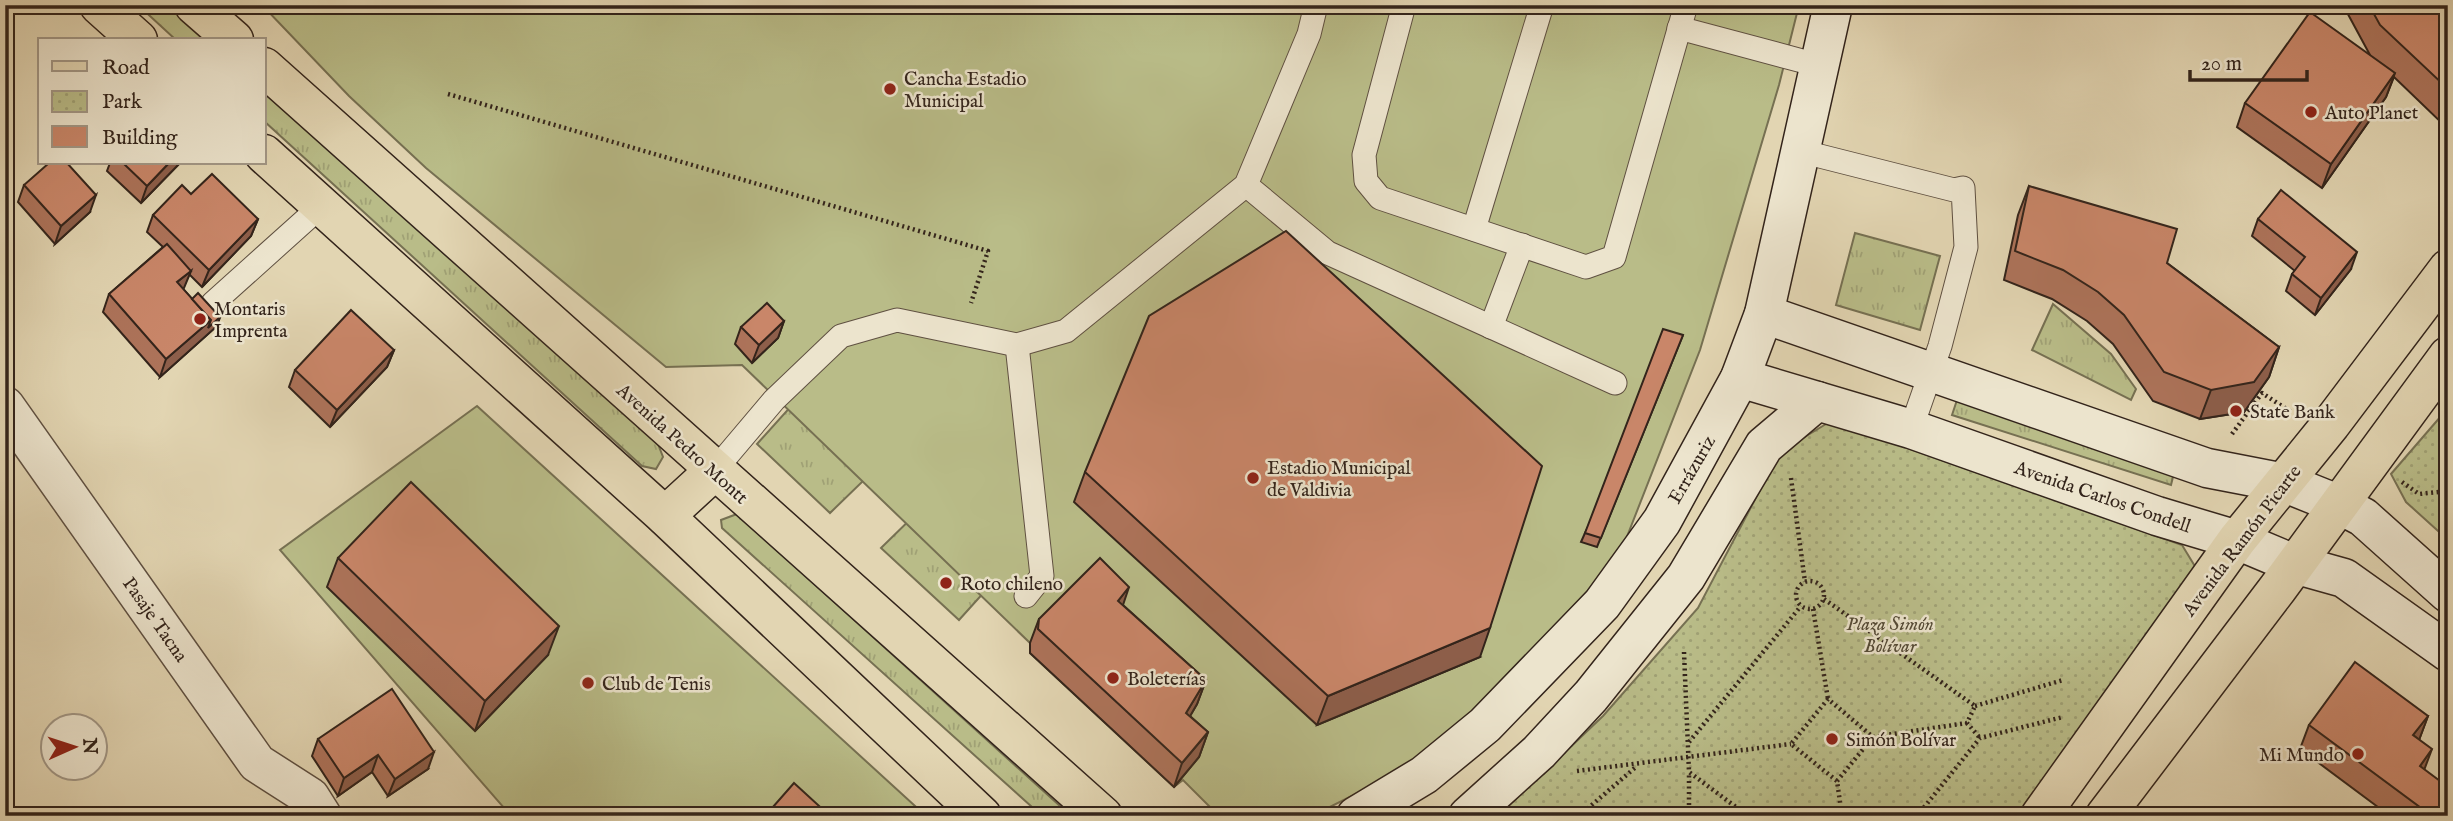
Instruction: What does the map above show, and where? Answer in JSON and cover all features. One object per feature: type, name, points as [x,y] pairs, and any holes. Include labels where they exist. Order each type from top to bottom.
[{"type":"main road","points":[[99,5],[136,38]]},
{"type":"main road","points":[[194,5],[232,38]]},
{"type":"main road","name":"Errázuriz","points":[[1356,816],[1424,775],[1485,726],[1602,604],[1662,521],[1740,378],[1764,314],[1833,5]]},
{"type":"main road","name":"Avenida Pedro Montt","points":[[266,69],[1103,816]]},
{"type":"main road","points":[[266,156],[665,516],[982,816]]},
{"type":"main road","name":"Avenida Ramón Picarte","points":[[2040,816],[2237,540],[2285,483],[2448,269]]},
{"type":"main road","points":[[1764,314],[2207,468],[2285,483],[2340,505],[2363,517],[2448,593]]},
{"type":"main road","points":[[2105,816],[2340,505],[2448,356]]},
{"type":"main road","name":"Avenida Carlos Condell","points":[[1740,378],[1911,429],[2157,516],[2237,540],[2294,564],[2344,578],[2448,652]]},
{"type":"main road","points":[[1468,816],[1539,752],[1591,696],[1686,577],[1764,446],[1817,401]]},
{"type":"main road","name":"Pasaje Tacna","points":[[5,406],[257,763],[310,797],[322,816]]},
{"type":"main road","points":[[665,516],[714,471]]},
{"type":"lane","points":[[714,471],[774,400],[841,336],[897,320],[1017,345],[1066,331],[1246,185],[1309,34],[1316,5]]},
{"type":"lane","points":[[1404,5],[1363,155],[1366,181],[1380,198],[1586,267],[1614,257],[1624,231],[1686,5]]},
{"type":"lane","points":[[1474,229],[1542,5]]},
{"type":"lane","points":[[1679,28],[1821,66]]},
{"type":"lane","points":[[1800,151],[1954,190],[1963,188],[1966,247],[1931,372],[1911,429]]},
{"type":"lane","points":[[1246,185],[1328,253],[1615,383]]},
{"type":"lane","points":[[213,303],[321,206]]},
{"type":"lane","points":[[1491,327],[1521,245]]},
{"type":"lane","points":[[1017,345],[1042,576],[1026,596]]},
{"type":"path","points":[[448,94],[988,251],[961,334]]},
{"type":"path","points":[[1791,475],[1805,582],[1795,593],[1801,606]]},
{"type":"path","points":[[2419,494],[2448,491]]},
{"type":"path","points":[[1805,582],[1818,583],[1824,592],[1824,599],[1813,609]]},
{"type":"path","points":[[1824,599],[1975,706]]},
{"type":"path","points":[[1801,606],[1813,609]]},
{"type":"path","points":[[1688,743],[1801,606]]},
{"type":"path","points":[[1813,609],[1828,699],[1873,737]]},
{"type":"path","points":[[1684,652],[1689,816]]},
{"type":"path","points":[[1966,723],[1975,706],[2063,680]]},
{"type":"path","points":[[1571,772],[1791,744],[1828,699]]},
{"type":"path","points":[[1917,816],[1980,738],[2074,714]]},
{"type":"path","points":[[1837,782],[1873,737],[1966,723]]},
{"type":"path","points":[[1966,723],[1980,738]]},
{"type":"path","points":[[1791,744],[1837,782],[1842,816]]},
{"type":"path","points":[[1579,816],[1638,764]]},
{"type":"path","points":[[1689,772],[1748,816]]},
{"type":"green space","points":[[138,5],[174,5],[210,38],[174,38]]},
{"type":"green space","name":"Estadio Municipal de Valdivia","points":[[262,5],[1799,5],[1779,85],[1700,350],[1619,557],[1439,752],[1312,816],[1219,816],[1183,780],[1174,787],[1030,653],[1030,643],[742,365],[666,367],[426,168],[349,96]]},
{"type":"green space","points":[[266,90],[658,444],[663,457],[656,469],[642,466],[266,123]]},
{"type":"green space","points":[[1855,233],[1940,256],[1920,330],[1836,305]]},
{"type":"green space","points":[[2053,304],[2111,354],[2136,389],[2131,400],[2032,350]]},
{"type":"green space","points":[[829,364],[963,384],[830,513],[757,444]]},
{"type":"green space","points":[[1957,400],[2174,473],[2171,485],[1952,415]]},
{"type":"green space","name":"Club de Tenis","points":[[477,406],[926,816],[511,816],[280,550]]},
{"type":"green space","points":[[2448,408],[2448,540],[2406,502],[2391,474]]},
{"type":"green space","points":[[1012,420],[1022,550],[959,620],[881,548]]},
{"type":"green space","name":"Plaza Simón Bolívar","points":[[1831,421],[2182,545],[2196,568],[2018,816],[1498,816],[1603,716],[1698,608],[1780,452]]},
{"type":"green space","points":[[737,514],[1071,816],[1042,816],[722,528],[721,520]]},
{"type":"building","points":[[2369,5],[2448,5],[2448,89],[2380,25]]},
{"type":"building","name":"Auto Planet","points":[[2310,12],[2395,73],[2331,164],[2245,103]]},
{"type":"building","points":[[48,164],[68,164],[96,195],[61,226],[24,185]]},
{"type":"building","points":[[124,164],[168,164],[147,186]]},
{"type":"building","points":[[212,174],[258,219],[209,270],[153,215],[182,185],[191,194]]},
{"type":"building","points":[[2029,186],[2177,229],[2167,263],[2279,347],[2254,382],[2211,390],[2164,372],[2124,315],[2098,292],[2063,270],[2015,251]]},
{"type":"building","points":[[2281,190],[2357,252],[2321,298],[2292,274],[2305,257],[2258,219]]},
{"type":"building","points":[[1286,231],[1542,466],[1490,628],[1328,696],[1085,472],[1149,316]]},
{"type":"building","points":[[167,244],[191,271],[177,282],[211,320],[166,359],[109,294]]},
{"type":"building","points":[[198,293],[220,317],[208,328],[211,320],[192,299]]},
{"type":"building","points":[[767,303],[784,321],[759,345],[741,327]]},
{"type":"building","points":[[351,310],[394,350],[337,410],[295,370]]},
{"type":"building","points":[[1663,329],[1683,335],[1601,538],[1585,533]]},
{"type":"building","points":[[411,482],[559,626],[485,701],[338,558]]},
{"type":"building","name":"Boleterías","points":[[1100,558],[1129,587],[1118,601],[1206,680],[1186,713],[1208,732],[1182,763],[1038,629],[1039,619]]},
{"type":"building","name":"Mi Mundo","points":[[2355,662],[2428,716],[2413,735],[2432,749],[2420,766],[2448,787],[2448,795],[2432,816],[2309,725]]},
{"type":"building","points":[[392,689],[434,752],[395,779],[378,755],[344,778],[318,739]]},
{"type":"building","points":[[794,783],[830,816],[765,816]]},
{"type":"place","name":"Cancha Estadio Municipal","points":[[890,89]]},
{"type":"place","name":"Auto Planet","points":[[2311,112]]},
{"type":"place","name":"Montaris Imprenta","points":[[200,319]]},
{"type":"place","name":"State Bank","points":[[2236,411]]},
{"type":"place","name":"Estadio Municipal de Valdivia","points":[[1253,478]]},
{"type":"place","name":"Roto chileno","points":[[946,583]]},
{"type":"place","name":"Boleterías","points":[[1113,678]]},
{"type":"place","name":"Club de Tenis","points":[[588,683]]},
{"type":"place","name":"Simón Bolívar","points":[[1832,739]]},
{"type":"place","name":"Mi Mundo","points":[[2358,754]]}]
